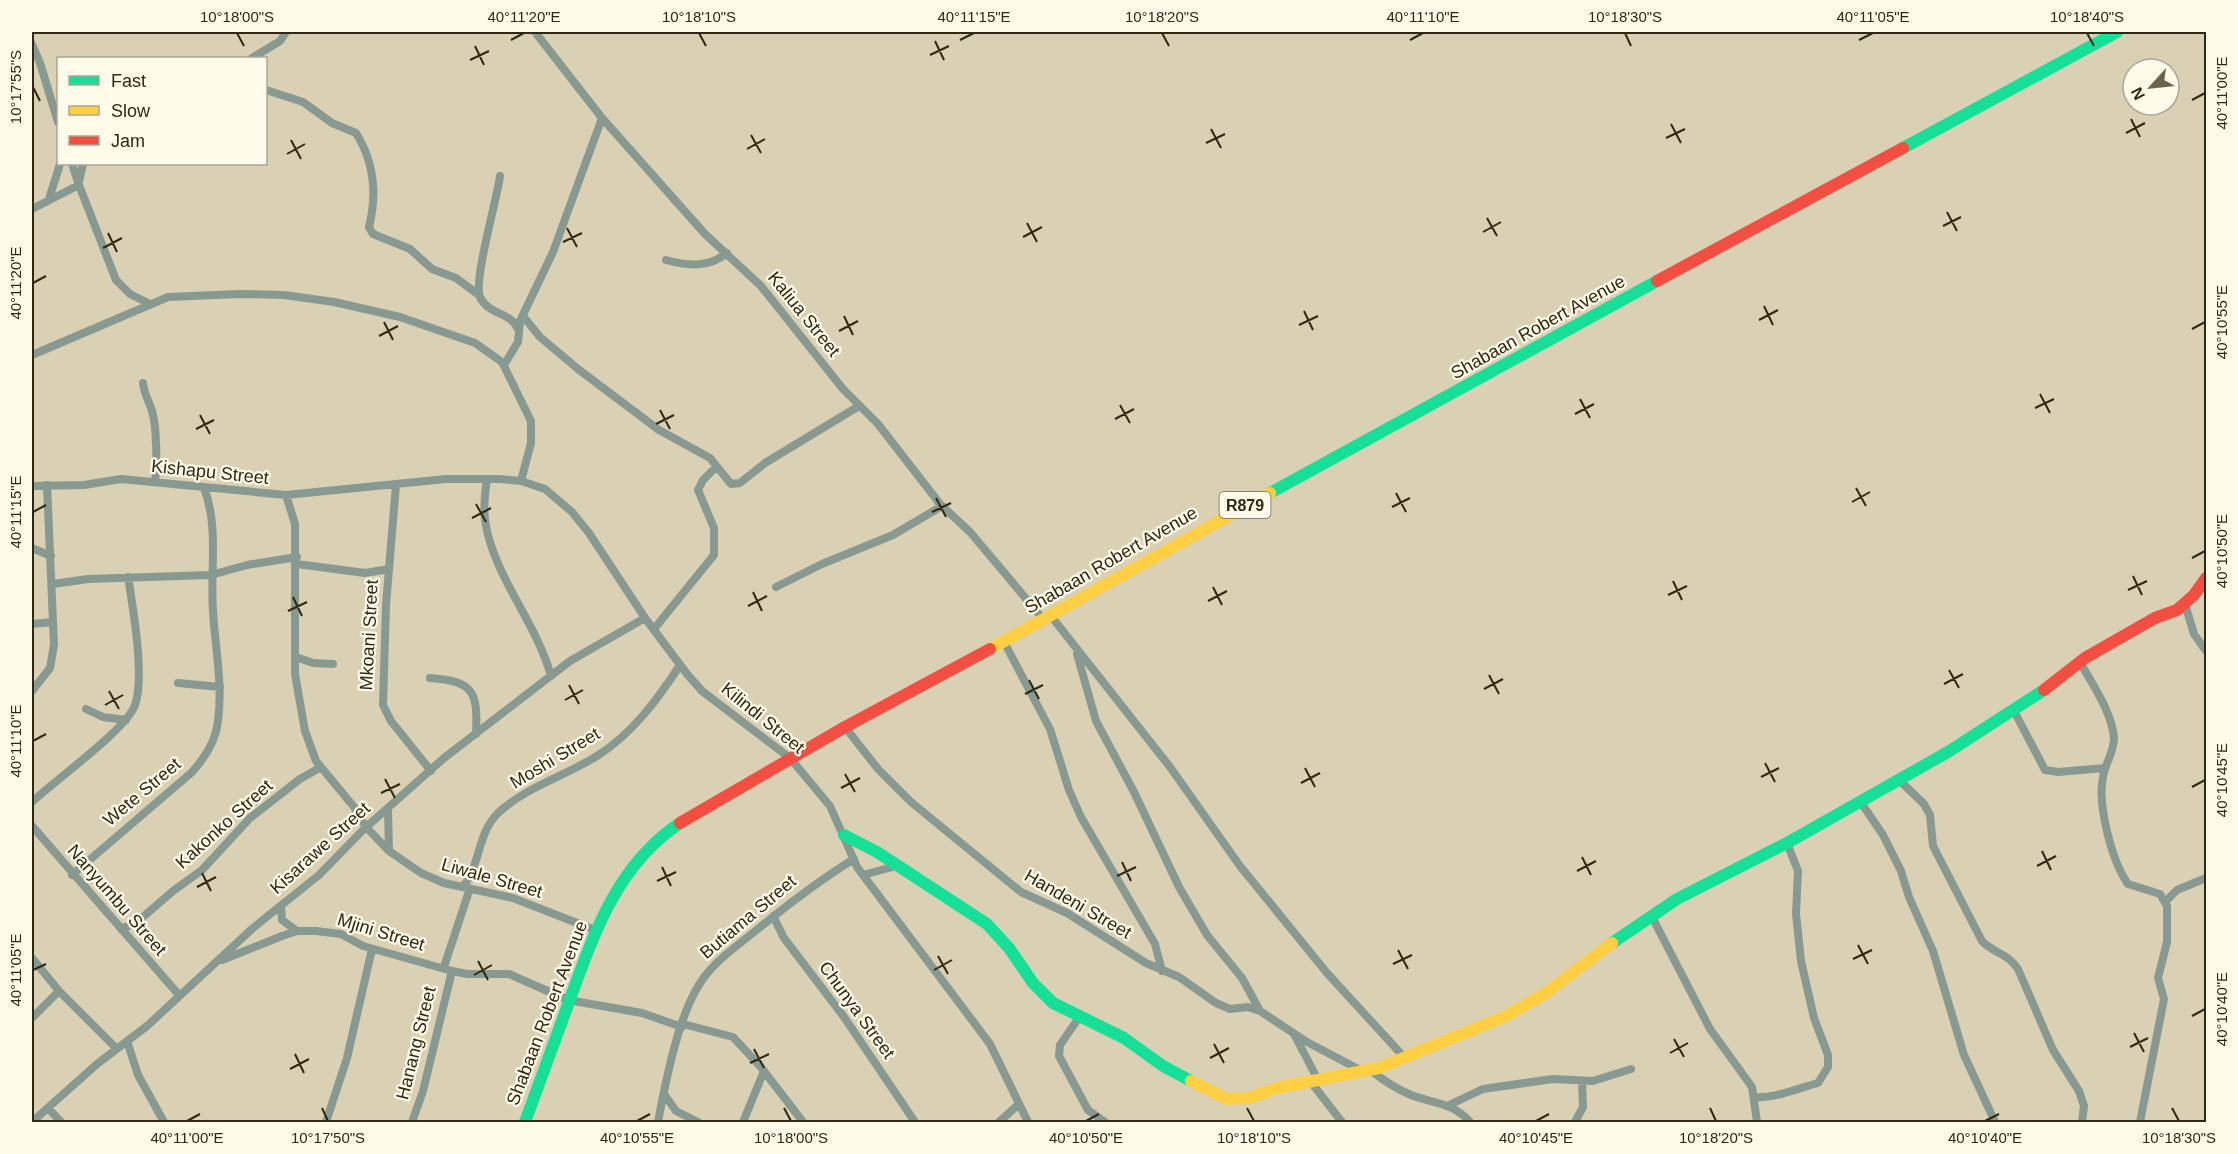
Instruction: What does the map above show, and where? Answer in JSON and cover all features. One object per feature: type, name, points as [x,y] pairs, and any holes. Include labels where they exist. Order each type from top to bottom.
[{"type":"main road","name":"Shabaan Robert Avenue","points":[[525,1122],[595,930],[622,880],[645,852],[670,830],[706,806],[790,758],[1004,642],[1236,510],[2117,32]]},
{"type":"main road","points":[[844,835],[877,852],[987,924],[1009,948],[1044,996],[1063,1010],[1124,1038],[1163,1066],[1227,1099],[1249,1098],[1277,1088],[1366,1071],[1504,1017],[1546,993],[1651,915],[1787,843],[1948,752],[2080,662],[2155,618],[2184,604],[2206,578]]},
{"type":"street","points":[[254,57],[280,41],[286,32]]},
{"type":"street","name":"Kaliua Street","points":[[536,32],[602,118],[705,234],[761,286],[843,389],[878,424],[942,506],[970,532],[1076,651],[1170,767],[1240,866],[1328,973],[1403,1056]]},
{"type":"street","points":[[32,44],[57,119]]},
{"type":"street","points":[[267,90],[303,102],[332,123],[353,131],[370,161],[374,207],[370,225],[372,232],[410,249],[432,270],[456,278],[479,295],[490,309],[516,322],[520,332]]},
{"type":"street","points":[[504,365],[514,350],[523,316],[553,252],[602,118]]},
{"type":"street","points":[[49,199],[60,165]]},
{"type":"street","points":[[72,165],[116,279],[130,294],[150,304]]},
{"type":"street","points":[[79,184],[83,165]]},
{"type":"street","points":[[479,295],[479,280],[500,176]]},
{"type":"street","points":[[32,209],[79,184]]},
{"type":"street","points":[[666,260],[703,265],[714,262],[727,253]]},
{"type":"street","points":[[32,355],[168,297],[284,295],[334,302],[426,325],[476,343],[504,365],[531,421],[531,443],[520,481]]},
{"type":"street","points":[[523,316],[540,337],[586,376],[659,430],[710,458],[728,483],[740,483],[765,463],[859,406]]},
{"type":"street","points":[[143,383],[144,393],[152,412],[158,462],[155,482]]},
{"type":"street","points":[[654,629],[705,570],[714,555],[714,528],[699,490],[700,485],[716,467]]},
{"type":"street","name":"Kishapu Street","points":[[32,486],[84,485],[121,479],[286,495],[385,487]]},
{"type":"street","name":"Kilindi Street","points":[[385,487],[446,479],[520,481],[545,489],[572,512],[604,553],[645,618],[702,691],[790,758],[830,806],[863,875],[990,1044],[1028,1122]]},
{"type":"street","points":[[487,479],[483,504],[490,543],[541,645],[550,676]]},
{"type":"street","points":[[32,692],[50,668],[54,645],[47,485]]},
{"type":"street","name":"Mkoani Street","points":[[396,485],[382,673],[383,705],[392,722],[431,771]]},
{"type":"street","name":"Wete Street","points":[[72,874],[203,760],[218,723],[220,687],[212,575],[212,517],[204,488]]},
{"type":"street","points":[[286,495],[296,524],[295,674],[305,731],[310,750],[366,827]]},
{"type":"street","points":[[776,587],[822,564],[885,538],[942,506]]},
{"type":"street","points":[[32,548],[51,556]]},
{"type":"street","points":[[53,584],[128,577],[212,575],[247,565],[297,561],[364,573],[389,568]]},
{"type":"street","points":[[32,802],[126,720],[138,694],[128,577]]},
{"type":"street","points":[[2184,604],[2194,634],[2206,651]]},
{"type":"street","name":"Kisarawe Street","points":[[32,1122],[219,961],[253,928],[319,875],[366,827],[476,734],[570,661],[645,618]]},
{"type":"street","points":[[32,624],[53,622]]},
{"type":"street","points":[[1004,642],[1050,729],[1069,790],[1086,825],[1155,945],[1162,971]]},
{"type":"street","points":[[1076,651],[1096,721],[1134,792],[1179,887],[1207,935],[1242,978],[1260,1011],[1293,1032],[1406,1093],[1449,1105],[1470,1122]]},
{"type":"street","points":[[296,657],[313,663],[333,664]]},
{"type":"street","points":[[2080,662],[2110,722],[2114,735],[2114,746],[2105,768],[2101,792],[2103,811],[2122,873],[2132,887],[2160,894],[2166,901],[2168,931],[2158,978],[2164,999],[2140,1122]]},
{"type":"street","name":"Moshi Street","points":[[448,969],[467,888],[488,826],[499,813],[534,789],[605,749],[653,705],[680,665]]},
{"type":"street","points":[[430,678],[456,681],[469,690],[477,703],[476,734]]},
{"type":"street","points":[[178,683],[220,687]]},
{"type":"street","points":[[86,709],[96,715],[126,720]]},
{"type":"street","points":[[2013,709],[2045,770],[2058,772],[2105,768]]},
{"type":"street","name":"Handeni Street","points":[[845,727],[878,769],[911,802],[1021,892],[1067,913],[1146,963],[1179,977],[1230,1010],[1248,1007],[1260,1011]]},
{"type":"street","name":"Kakonko Street","points":[[121,929],[136,923],[202,870],[241,825],[300,779],[321,767]]},
{"type":"street","points":[[1899,780],[1924,804],[1930,815],[1933,846],[1980,938],[1988,947],[2011,960],[2018,969],[2053,1050],[2079,1091],[2084,1106],[2082,1122]]},
{"type":"street","points":[[1860,801],[1883,835],[1901,871],[1933,951],[1964,1054],[1995,1122]]},
{"type":"street","points":[[388,810],[389,851]]},
{"type":"street","name":"Nanyumbu Street","points":[[32,826],[178,995]]},
{"type":"street","name":"Liwale Street","points":[[366,827],[389,851],[421,873],[444,883],[531,904],[595,930]]},
{"type":"street","points":[[1755,1097],[1774,1097],[1788,1090],[1818,1083],[1828,1067],[1828,1055],[1814,1018],[1801,961],[1796,914],[1798,871],[1787,843]]},
{"type":"street","name":"Butiama Street","points":[[658,1122],[694,992],[709,969],[812,885],[854,859]]},
{"type":"street","points":[[863,875],[896,866]]},
{"type":"street","points":[[2166,901],[2177,890],[2206,878]]},
{"type":"street","points":[[281,907],[282,920],[297,931]]},
{"type":"street","points":[[1651,915],[1710,1029],[1745,1075],[1755,1097],[1757,1122]]},
{"type":"street","name":"Chunya Street","points":[[773,916],[784,938],[844,1017],[915,1122]]},
{"type":"street","name":"Mjini Street","points":[[219,961],[297,931],[341,934],[372,949],[467,974],[509,974],[568,999],[642,1013],[733,1037],[764,1071],[803,1122]]},
{"type":"street","points":[[326,1122],[347,1058],[372,949]]},
{"type":"street","points":[[32,958],[59,991],[117,1049]]},
{"type":"street","name":"Hanang Street","points":[[414,1121],[448,969]]},
{"type":"street","points":[[32,1018],[59,991]]},
{"type":"street","points":[[1080,1016],[1060,1045],[1059,1056],[1088,1110],[1105,1122]]},
{"type":"street","points":[[1293,1032],[1314,1080],[1342,1122]]},
{"type":"street","points":[[127,1041],[138,1075],[164,1122]]},
{"type":"street","points":[[1449,1105],[1483,1089],[1553,1079],[1593,1082],[1631,1069]]},
{"type":"street","points":[[743,1122],[764,1071]]},
{"type":"street","points":[[1575,1122],[1584,1107],[1582,1082]]},
{"type":"street","points":[[664,1094],[676,1111],[698,1122]]},
{"type":"street","points":[[999,1122],[1019,1104]]},
{"type":"street","points":[[49,1109],[61,1122]]},
{"type":"traffic: fast","points":[[1903,148],[2117,32]]},
{"type":"traffic: fast","points":[[1270,493],[1657,281]]},
{"type":"traffic: fast","points":[[1612,943],[1677,899],[1787,843],[1948,752],[2044,690]]},
{"type":"traffic: fast","points":[[525,1122],[588,951],[610,902],[640,859],[658,840],[680,823]]},
{"type":"traffic: fast","points":[[844,835],[877,852],[987,924],[1009,948],[1033,983],[1053,1003],[1124,1038],[1163,1066],[1191,1081]]},
{"type":"traffic: slow","points":[[990,649],[1270,493]]},
{"type":"traffic: slow","points":[[1191,1081],[1227,1099],[1249,1098],[1277,1088],[1379,1068],[1504,1017],[1546,993],[1612,943]]},
{"type":"traffic: jam","points":[[1657,281],[1903,148]]},
{"type":"traffic: jam","points":[[2044,690],[2085,658],[2155,618],[2177,610],[2194,595],[2206,578]]},
{"type":"traffic: jam","points":[[680,823],[845,727],[990,649]]}]
